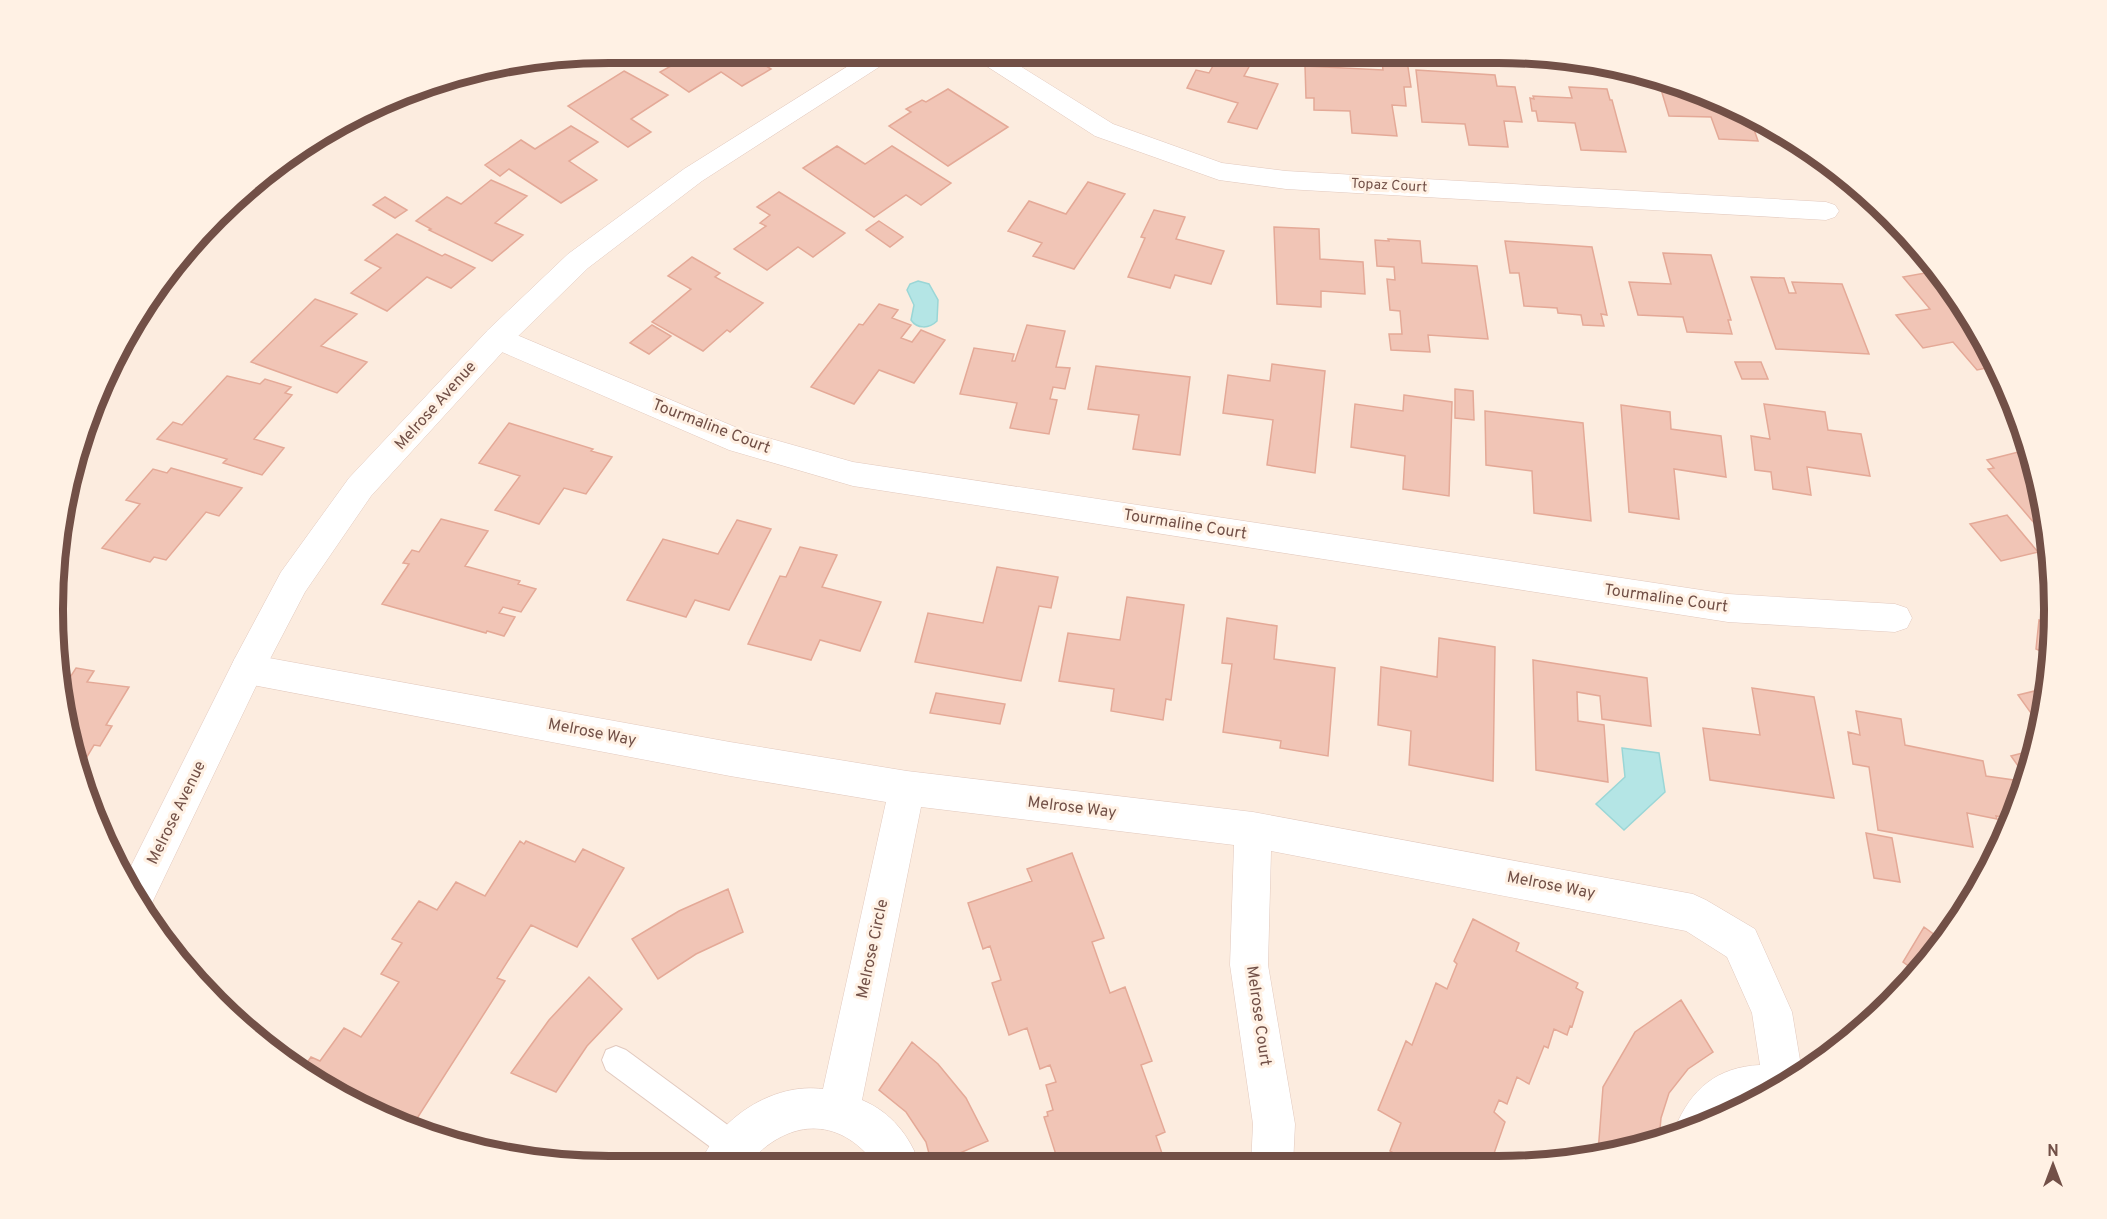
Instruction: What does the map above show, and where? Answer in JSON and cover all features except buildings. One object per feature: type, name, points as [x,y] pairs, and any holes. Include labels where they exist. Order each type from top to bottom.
[{"type":"street","name":"Melrose Avenue","points":[[140,889],[246,669],[293,582],[360,487],[498,338],[578,261],[662,197],[870,63]]},
{"type":"street","name":"Topaz Court","points":[[998,63],[1104,130],[1218,171],[1286,180],[1826,211]]},
{"type":"street","name":"Tourmaline Court","points":[[498,338],[740,442],[853,474],[1728,608],[1895,618]]},
{"type":"street","name":"Melrose Way","points":[[246,669],[730,759],[907,788],[1253,830],[1693,913],[1741,943],[1772,1012],[1782,1076]]},
{"type":"street","name":"Melrose Circle","points":[[839,1111],[907,788]]},
{"type":"street","name":"Melrose Court","points":[[1253,830],[1249,965],[1274,1124],[1272,1156]]},
{"type":"street","points":[[1702,1116],[1724,1094],[1752,1084],[1767,1085]]},
{"type":"street","points":[[727,1156],[757,1126],[784,1113],[812,1108],[839,1111],[870,1125],[895,1156]]},
{"type":"lane","points":[[616,1060],[727,1156]]},
{"type":"water","points":[[918,281],[929,284],[938,300],[937,321],[927,327],[916,325],[911,320],[914,305],[907,290],[910,284]]},
{"type":"water","points":[[1622,748],[1659,753],[1665,792],[1624,830],[1596,804],[1625,777]]}]
